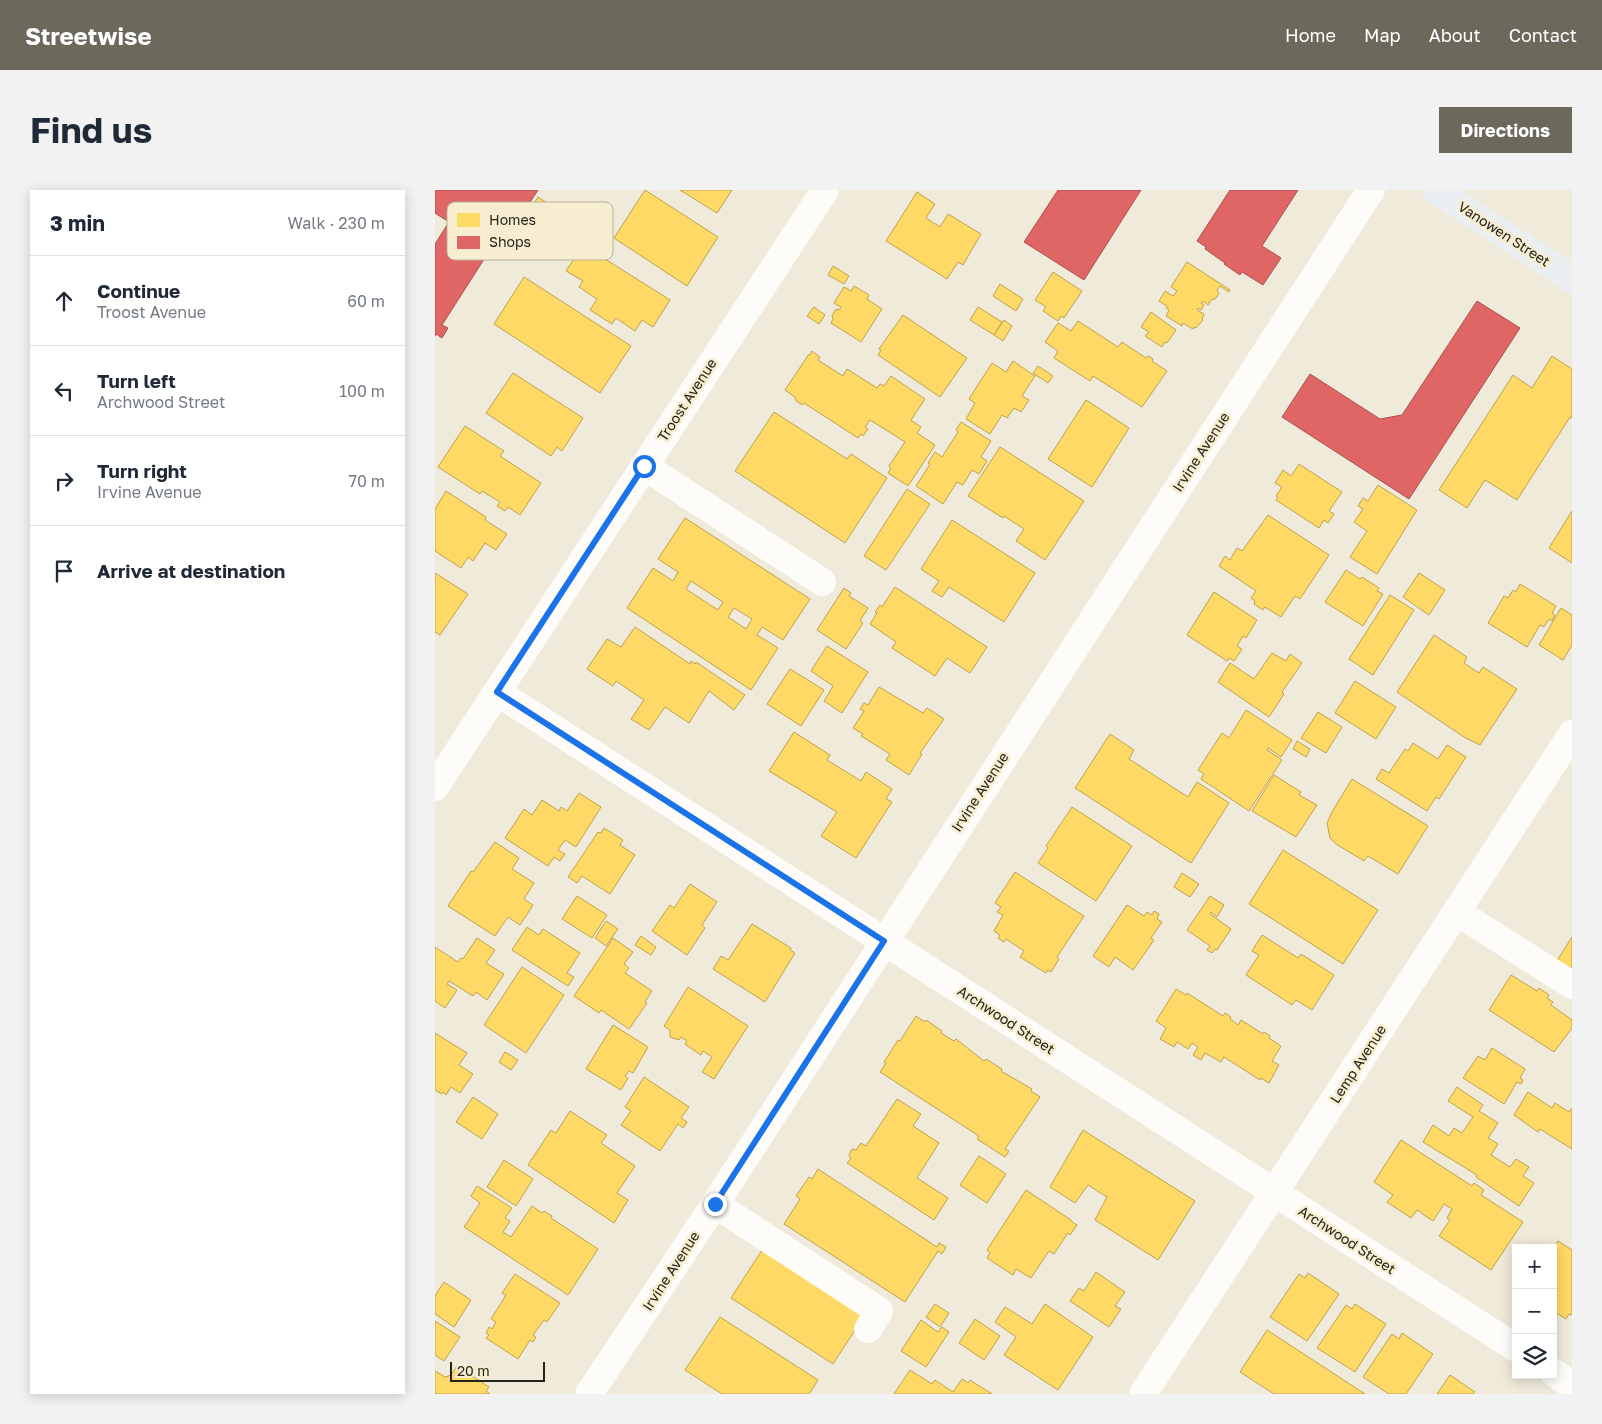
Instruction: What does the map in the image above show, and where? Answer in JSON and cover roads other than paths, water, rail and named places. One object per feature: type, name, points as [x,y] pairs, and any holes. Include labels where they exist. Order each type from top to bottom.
[{"type":"main road","name":"Vanowen Street","points":[[1435,190],[1572,279]]},
{"type":"street","name":"Troost Avenue","points":[[435,787],[825,190]]},
{"type":"street","name":"Irvine Avenue","points":[[589,1394],[715,1204],[1371,190]]},
{"type":"street","points":[[644,466],[822,582]]},
{"type":"street","name":"Archwood Street","points":[[497,692],[1512,1345]]},
{"type":"street","name":"Lemp Avenue","points":[[1143,1394],[1572,734]]},
{"type":"street","points":[[1457,912],[1572,985]]},
{"type":"street","points":[[715,1204],[879,1311],[867,1328]]},
{"type":"street","points":[[1557,1375],[1572,1384]]}]
